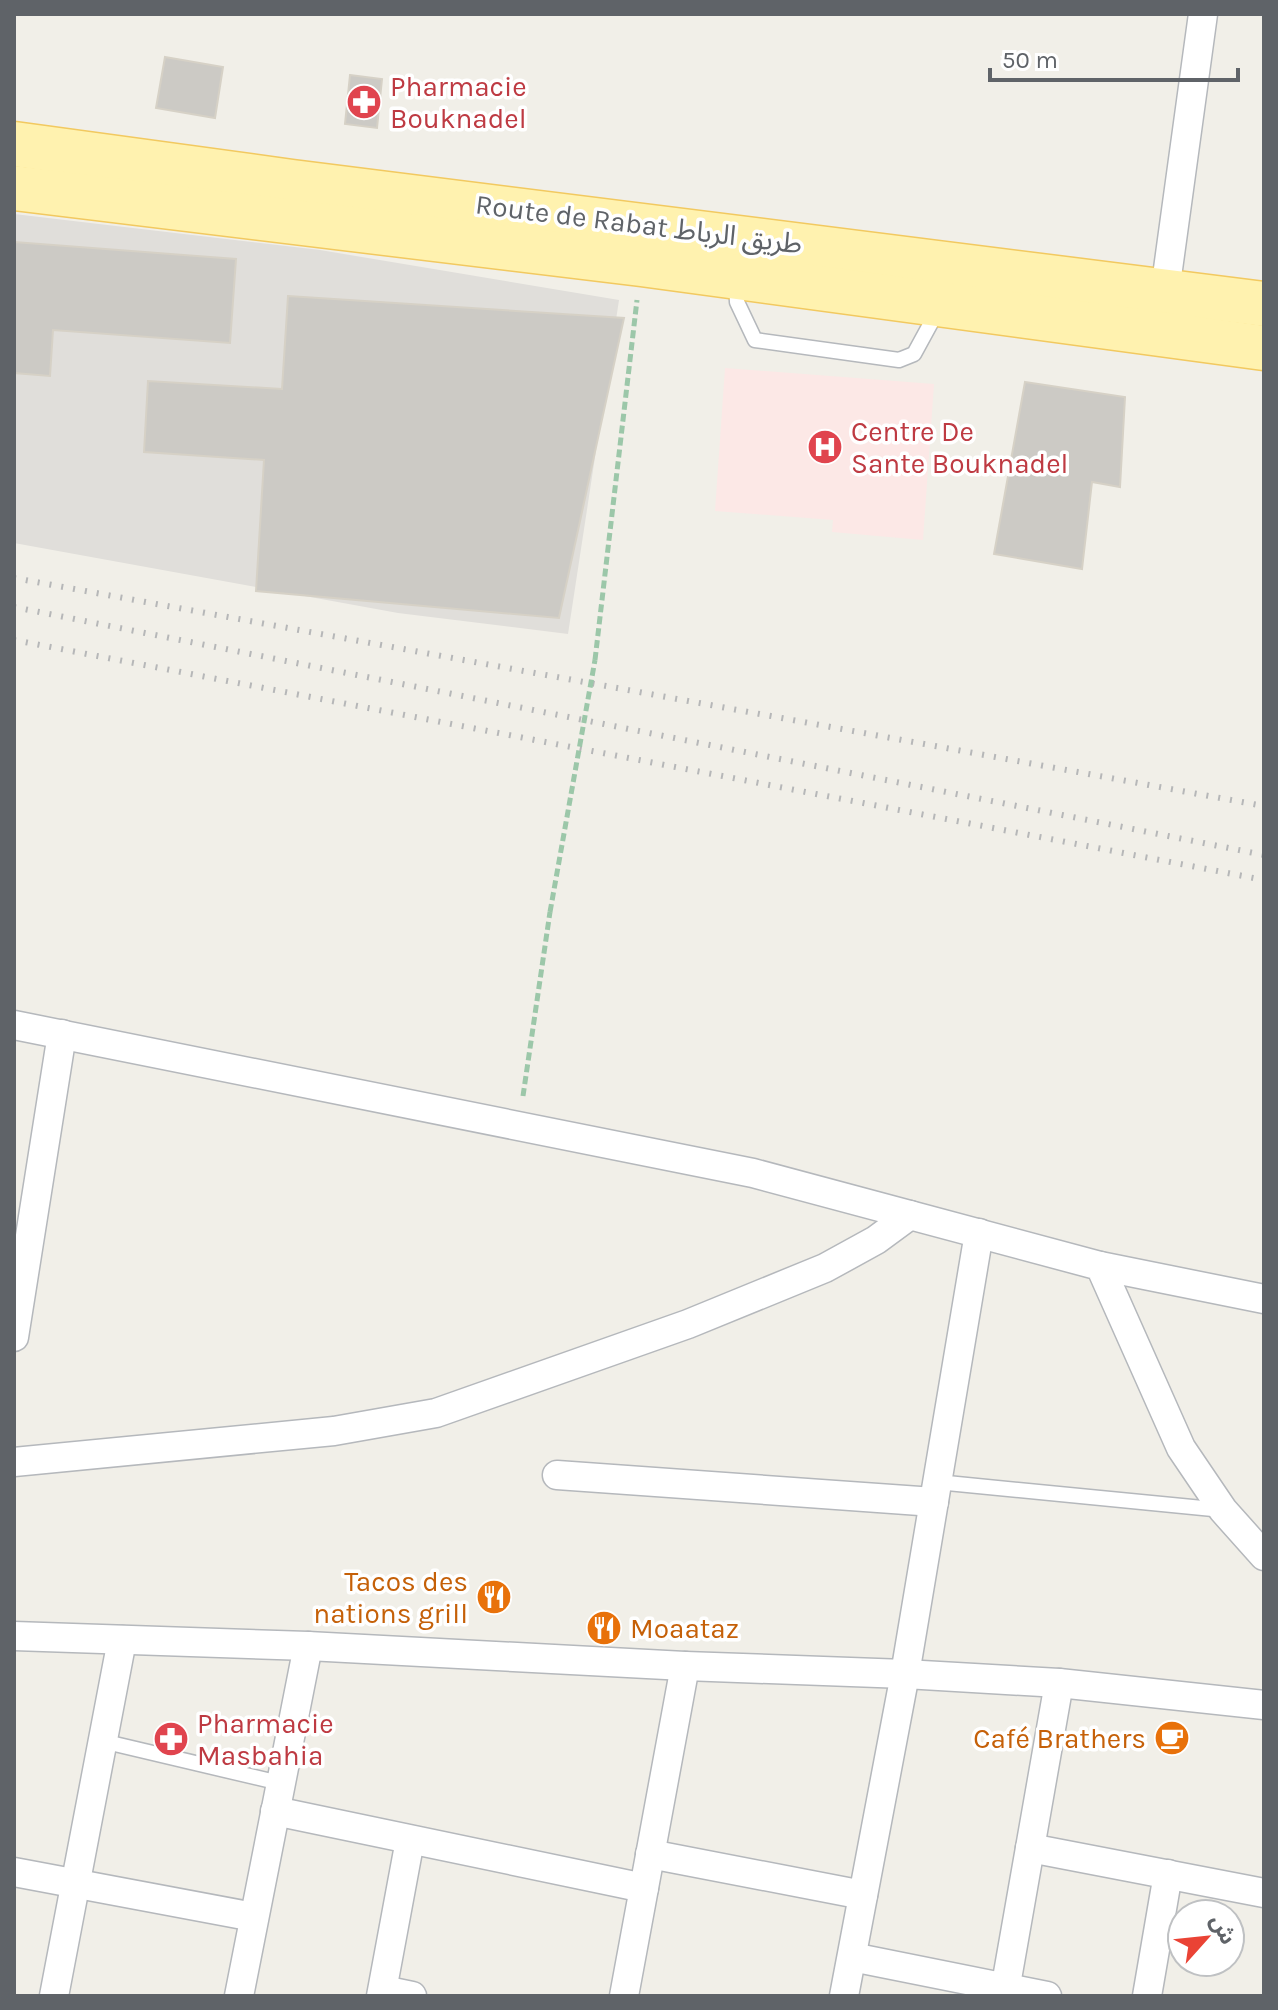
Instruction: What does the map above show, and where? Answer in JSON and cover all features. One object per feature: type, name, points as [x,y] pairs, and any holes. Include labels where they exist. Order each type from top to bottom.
[{"type":"main road","name":"Route de Rabat طريق الرباط","points":[[14,144],[289,201],[641,264],[738,257],[941,304],[1264,348]]},
{"type":"main road","name":"Route de Rabat طريق الرباط","points":[[14,188],[289,201],[738,257],[1165,291],[1264,304]]},
{"type":"street","points":[[1165,291],[1203,14]]},
{"type":"street","points":[[14,1025],[753,1173],[1100,1266],[1264,1299]]},
{"type":"street","points":[[14,1337],[16,1308],[62,1034]]},
{"type":"street","points":[[14,1462],[334,1431],[436,1413],[688,1324],[825,1268],[876,1240],[910,1215]]},
{"type":"street","points":[[844,1996],[905,1674],[979,1233]]},
{"type":"street","points":[[1100,1266],[1181,1448],[1223,1510],[1264,1556]]},
{"type":"street","points":[[557,1475],[936,1492]]},
{"type":"street","points":[[14,1636],[308,1646],[905,1674],[1059,1683],[1264,1705]]},
{"type":"street","points":[[54,1996],[122,1640]]},
{"type":"street","points":[[239,1996],[308,1646]]},
{"type":"street","points":[[624,1996],[685,1666]]},
{"type":"street","points":[[1004,1992],[1059,1683]]},
{"type":"street","points":[[275,1811],[644,1888]]},
{"type":"street","points":[[410,1840],[382,1993],[412,1996]]},
{"type":"street","points":[[1030,1848],[1264,1893]]},
{"type":"street","points":[[650,1854],[863,1895]]},
{"type":"street","points":[[14,1872],[254,1917]]},
{"type":"street","points":[[1147,1996],[1168,1874]]},
{"type":"street","points":[[852,1957],[1004,1992],[1047,1996]]},
{"type":"lane","points":[[738,257],[737,302],[755,340],[899,360],[914,354],[941,304]]},
{"type":"lane","points":[[936,1492],[1223,1510]]},
{"type":"lane","points":[[102,1741],[280,1783]]},
{"type":"path","points":[[519,1125],[550,912],[595,660],[641,264]]},
{"type":"shaded area","points":[[14,214],[320,250],[619,300],[568,634],[398,613],[14,543]]},
{"type":"shaded area","name":"Centre De Sante Bouknadel","points":[[725,368],[934,384],[923,540],[832,532],[833,520],[715,511]]},
{"type":"building","points":[[165,57],[223,67],[215,118],[156,108]]},
{"type":"building","name":"Pharmacie Bouknadel","points":[[350,75],[382,79],[377,128],[345,124]]},
{"type":"building","points":[[14,242],[236,259],[230,343],[53,330],[50,376],[14,373]]},
{"type":"building","points":[[288,296],[624,318],[559,618],[256,591],[264,460],[144,452],[148,381],[282,389]]},
{"type":"building","points":[[1025,382],[1125,397],[1120,487],[1092,482],[1082,569],[994,554]]},
{"type":"railway","points":[[14,578],[1264,806]]},
{"type":"railway","points":[[14,607],[1264,855]]},
{"type":"railway","points":[[14,640],[1264,880]]},
{"type":"place","name":"Pharmacie Bouknadel","points":[[364,102]]},
{"type":"place","name":"Centre De Sante Bouknadel","points":[[825,447]]},
{"type":"place","name":"Tacos des nations grill","points":[[494,1597]]},
{"type":"place","name":"Moaataz","points":[[604,1628]]},
{"type":"place","name":"Café Brathers","points":[[1172,1738]]},
{"type":"place","name":"Pharmacie Masbahia","points":[[171,1739]]}]
